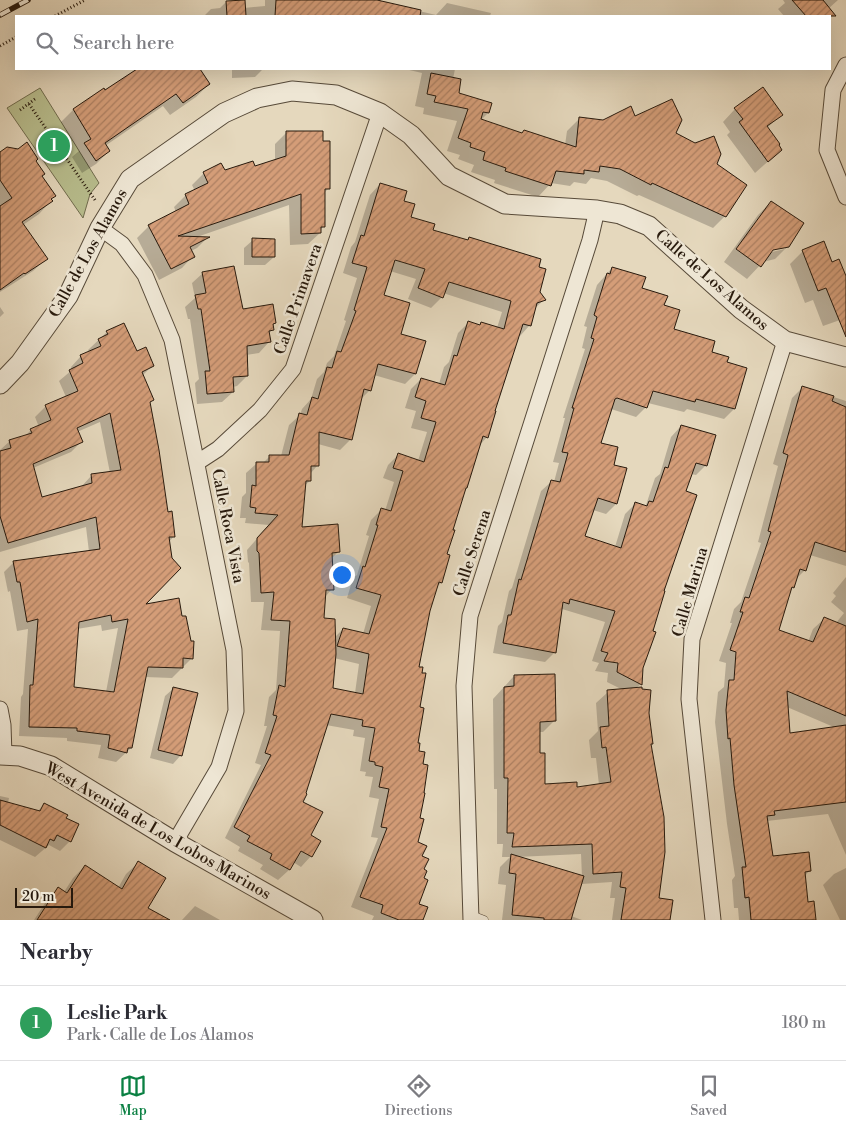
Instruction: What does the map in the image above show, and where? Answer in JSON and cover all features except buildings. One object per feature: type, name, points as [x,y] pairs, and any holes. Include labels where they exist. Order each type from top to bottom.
[{"type":"street","points":[[846,65],[833,90],[826,150],[846,197]]},
{"type":"street","name":"Calle de Los Alamos","points":[[0,384],[20,363],[68,296],[104,222],[130,179],[224,113],[257,98],[292,91],[336,95],[380,112],[411,135],[449,176],[505,204],[597,210],[620,214],[649,226],[741,309],[785,341],[846,357]]},
{"type":"street","name":"Calle Primavera","points":[[198,462],[218,449],[260,410],[292,369],[380,112]]},
{"type":"street","name":"Calle Serena","points":[[475,918],[464,686],[470,616],[590,240],[597,210]]},
{"type":"street","name":"Calle Roca Vista","points":[[104,222],[145,275],[172,340],[198,462],[234,650],[236,711],[219,767],[175,842]]},
{"type":"street","name":"Calle Marina","points":[[713,920],[689,699],[692,639],[785,341]]},
{"type":"street","points":[[0,709],[3,725],[2,755]]},
{"type":"street","name":"West Avenida de Los Lobos Marinos","points":[[2,755],[20,756],[51,766],[175,842],[313,920]]},
{"type":"path","points":[[57,15],[85,0]]},
{"type":"path","points":[[0,46],[15,38]]},
{"type":"path","points":[[20,110],[35,99]]},
{"type":"path","points":[[29,104],[104,222]]},
{"type":"green space","points":[[40,88],[99,183],[90,194],[83,218],[7,108]]},
{"type":"railway","points":[[0,15],[28,0]]},
{"type":"place","name":"Leslie Park","points":[[54,146]]}]
